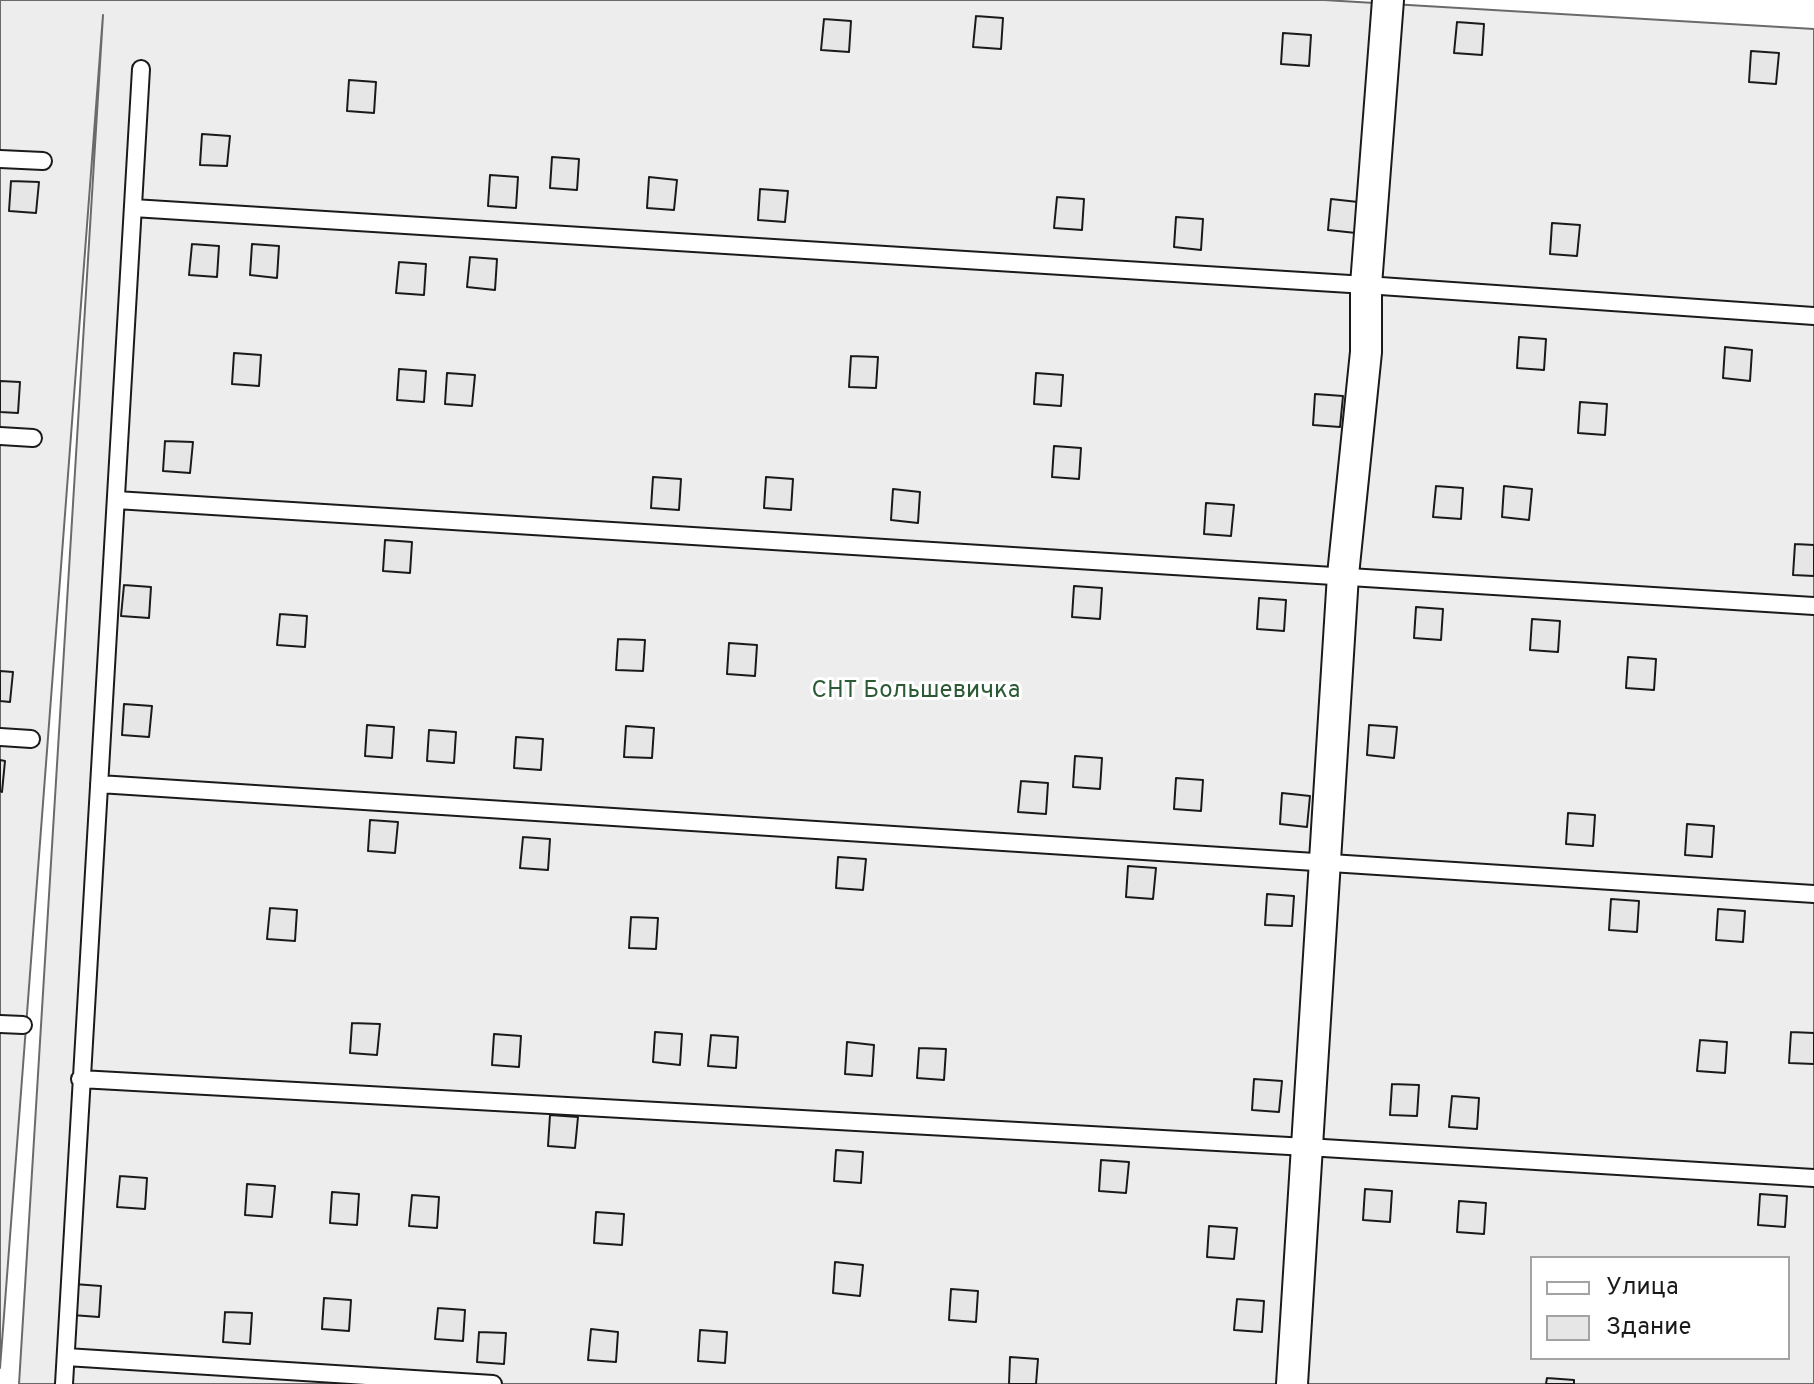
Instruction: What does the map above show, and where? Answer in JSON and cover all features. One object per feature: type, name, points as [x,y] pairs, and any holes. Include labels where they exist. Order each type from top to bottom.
[{"type":"street","points":[[1292,1384],[1323,862],[1343,575],[1366,352],[1366,285],[1388,0]]},
{"type":"lane","points":[[64,1384],[141,69]]},
{"type":"lane","points":[[0,159],[43,161]]},
{"type":"lane","points":[[133,208],[1814,316]]},
{"type":"lane","points":[[0,436],[33,438]]},
{"type":"lane","points":[[116,500],[1814,606]]},
{"type":"lane","points":[[0,737],[31,739]]},
{"type":"lane","points":[[99,784],[1814,894]]},
{"type":"lane","points":[[0,1024],[23,1025]]},
{"type":"lane","points":[[80,1079],[1814,1178]]},
{"type":"lane","points":[[66,1357],[493,1384]]},
{"type":"shaded area","name":"СНТ Большевичка","points":[[0,0],[1324,0],[1814,29],[1814,1384],[19,1384],[103,15],[0,1368]]},
{"type":"building","points":[[976,16],[1003,18],[1001,49],[973,47]]},
{"type":"building","points":[[824,19],[851,21],[849,52],[821,50]]},
{"type":"building","points":[[1457,22],[1484,24],[1482,55],[1454,53]]},
{"type":"building","points":[[1283,33],[1311,35],[1309,66],[1281,64]]},
{"type":"building","points":[[1751,51],[1779,53],[1776,84],[1749,82]]},
{"type":"building","points":[[349,80],[376,82],[374,113],[347,111]]},
{"type":"building","points":[[202,134],[230,136],[227,166],[200,165]]},
{"type":"building","points":[[552,157],[579,159],[577,190],[550,188]]},
{"type":"building","points":[[490,175],[518,177],[516,208],[488,206]]},
{"type":"building","points":[[649,177],[677,180],[674,210],[647,208]]},
{"type":"building","points":[[11,181],[39,182],[36,213],[9,211]]},
{"type":"building","points":[[760,189],[788,191],[785,222],[758,220]]},
{"type":"building","points":[[1057,197],[1084,199],[1082,230],[1054,228]]},
{"type":"building","points":[[1331,199],[1358,202],[1356,233],[1328,230]]},
{"type":"building","points":[[1176,217],[1203,219],[1201,250],[1174,247]]},
{"type":"building","points":[[1552,223],[1580,225],[1577,256],[1550,254]]},
{"type":"building","points":[[192,244],[219,246],[217,277],[189,275]]},
{"type":"building","points":[[252,244],[279,246],[277,278],[250,275]]},
{"type":"building","points":[[470,257],[497,259],[495,290],[467,287]]},
{"type":"building","points":[[399,262],[426,264],[424,295],[396,293]]},
{"type":"building","points":[[1519,337],[1546,339],[1544,370],[1517,368]]},
{"type":"building","points":[[1725,347],[1752,350],[1750,381],[1723,378]]},
{"type":"building","points":[[234,353],[261,355],[259,386],[232,384]]},
{"type":"building","points":[[851,356],[878,357],[876,388],[849,387]]},
{"type":"building","points":[[399,369],[426,371],[424,402],[397,400]]},
{"type":"building","points":[[447,373],[475,375],[472,406],[445,404]]},
{"type":"building","points":[[1036,373],[1063,375],[1061,406],[1034,404]]},
{"type":"building","points":[[0,381],[20,382],[18,413],[0,412]]},
{"type":"building","points":[[1315,394],[1343,396],[1340,427],[1313,425]]},
{"type":"building","points":[[1580,402],[1607,404],[1605,435],[1578,433]]},
{"type":"building","points":[[165,441],[193,442],[190,473],[163,471]]},
{"type":"building","points":[[1054,446],[1081,448],[1079,479],[1052,477]]},
{"type":"building","points":[[653,477],[681,479],[679,510],[651,508]]},
{"type":"building","points":[[766,477],[793,479],[791,510],[764,508]]},
{"type":"building","points":[[1436,486],[1463,488],[1461,519],[1433,517]]},
{"type":"building","points":[[1504,486],[1532,489],[1529,520],[1502,517]]},
{"type":"building","points":[[893,489],[920,492],[918,523],[891,520]]},
{"type":"building","points":[[1206,503],[1234,505],[1231,536],[1204,534]]},
{"type":"building","points":[[385,540],[412,542],[410,573],[383,571]]},
{"type":"building","points":[[1795,544],[1814,545],[1814,576],[1793,575]]},
{"type":"building","points":[[124,585],[151,587],[149,618],[121,616]]},
{"type":"building","points":[[1074,586],[1102,588],[1100,619],[1072,617]]},
{"type":"building","points":[[1259,598],[1286,600],[1284,631],[1257,629]]},
{"type":"building","points":[[1416,607],[1443,609],[1441,640],[1414,638]]},
{"type":"building","points":[[280,614],[307,616],[305,647],[277,645]]},
{"type":"building","points":[[1532,619],[1560,621],[1558,652],[1530,650]]},
{"type":"building","points":[[618,639],[645,640],[643,671],[616,670]]},
{"type":"building","points":[[729,643],[757,645],[755,676],[727,674]]},
{"type":"building","points":[[1628,657],[1656,659],[1654,690],[1626,688]]},
{"type":"building","points":[[0,671],[13,672],[10,702],[0,701]]},
{"type":"building","points":[[124,704],[152,706],[149,737],[122,735]]},
{"type":"building","points":[[367,725],[394,727],[392,758],[365,756]]},
{"type":"building","points":[[1369,725],[1397,727],[1394,758],[1367,755]]},
{"type":"building","points":[[626,726],[654,728],[652,758],[624,757]]},
{"type":"building","points":[[429,730],[456,732],[454,763],[427,761]]},
{"type":"building","points":[[516,737],[543,739],[541,770],[514,768]]},
{"type":"building","points":[[1075,756],[1102,758],[1100,789],[1073,787]]},
{"type":"building","points":[[0,760],[5,761],[2,792],[0,791]]},
{"type":"building","points":[[1176,778],[1203,780],[1201,811],[1174,809]]},
{"type":"building","points":[[1021,781],[1048,783],[1046,814],[1018,812]]},
{"type":"building","points":[[1282,793],[1310,796],[1307,827],[1280,824]]},
{"type":"building","points":[[1568,813],[1595,815],[1593,846],[1566,844]]},
{"type":"building","points":[[370,820],[398,822],[395,853],[368,851]]},
{"type":"building","points":[[1687,824],[1714,826],[1712,857],[1685,855]]},
{"type":"building","points":[[523,837],[550,839],[548,870],[520,868]]},
{"type":"building","points":[[838,857],[866,859],[863,890],[836,888]]},
{"type":"building","points":[[1128,866],[1156,868],[1153,899],[1126,897]]},
{"type":"building","points":[[1267,894],[1294,896],[1292,926],[1265,925]]},
{"type":"building","points":[[1611,899],[1639,901],[1637,932],[1609,930]]},
{"type":"building","points":[[270,908],[297,910],[295,941],[267,939]]},
{"type":"building","points":[[1718,909],[1745,911],[1743,942],[1716,940]]},
{"type":"building","points":[[631,917],[658,918],[656,949],[629,948]]},
{"type":"building","points":[[352,1023],[380,1024],[377,1055],[350,1053]]},
{"type":"building","points":[[655,1032],[682,1034],[680,1065],[653,1062]]},
{"type":"building","points":[[1791,1032],[1814,1033],[1814,1064],[1789,1063]]},
{"type":"building","points":[[494,1034],[521,1036],[519,1067],[492,1065]]},
{"type":"building","points":[[711,1035],[738,1037],[736,1068],[708,1066]]},
{"type":"building","points":[[1700,1040],[1727,1042],[1725,1073],[1697,1071]]},
{"type":"building","points":[[847,1042],[874,1045],[872,1076],[845,1074]]},
{"type":"building","points":[[919,1048],[946,1049],[944,1080],[917,1078]]},
{"type":"building","points":[[1254,1079],[1282,1081],[1279,1112],[1252,1110]]},
{"type":"building","points":[[1392,1084],[1419,1085],[1417,1116],[1390,1115]]},
{"type":"building","points":[[1452,1096],[1479,1098],[1477,1129],[1449,1127]]},
{"type":"building","points":[[550,1115],[578,1117],[575,1148],[548,1146]]},
{"type":"building","points":[[836,1150],[863,1152],[861,1183],[834,1181]]},
{"type":"building","points":[[1101,1160],[1129,1162],[1126,1193],[1099,1191]]},
{"type":"building","points":[[120,1176],[147,1178],[145,1209],[117,1207]]},
{"type":"building","points":[[247,1184],[275,1186],[272,1217],[245,1215]]},
{"type":"building","points":[[1365,1189],[1392,1191],[1390,1222],[1363,1220]]},
{"type":"building","points":[[332,1192],[359,1194],[357,1225],[330,1223]]},
{"type":"building","points":[[1760,1194],[1787,1196],[1785,1227],[1758,1225]]},
{"type":"building","points":[[412,1195],[439,1197],[437,1228],[409,1226]]},
{"type":"building","points":[[1459,1201],[1486,1203],[1484,1234],[1457,1232]]},
{"type":"building","points":[[596,1212],[624,1214],[622,1245],[594,1243]]},
{"type":"building","points":[[1209,1226],[1237,1228],[1234,1259],[1207,1257]]},
{"type":"building","points":[[835,1262],[863,1265],[860,1296],[833,1293]]},
{"type":"building","points":[[74,1284],[101,1286],[99,1317],[72,1315]]},
{"type":"building","points":[[951,1289],[978,1291],[976,1322],[949,1320]]},
{"type":"building","points":[[324,1298],[351,1300],[349,1331],[322,1329]]},
{"type":"building","points":[[1237,1299],[1264,1301],[1262,1332],[1234,1330]]},
{"type":"building","points":[[438,1308],[465,1310],[463,1341],[435,1339]]},
{"type":"building","points":[[225,1312],[252,1313],[250,1344],[223,1342]]},
{"type":"building","points":[[591,1329],[618,1332],[616,1362],[588,1360]]},
{"type":"building","points":[[700,1330],[727,1332],[725,1363],[698,1361]]},
{"type":"building","points":[[479,1332],[506,1333],[504,1364],[477,1362]]},
{"type":"building","points":[[1010,1357],[1038,1359],[1036,1384],[1009,1384]]},
{"type":"building","points":[[1547,1378],[1574,1380],[1574,1384],[1546,1384]]}]
